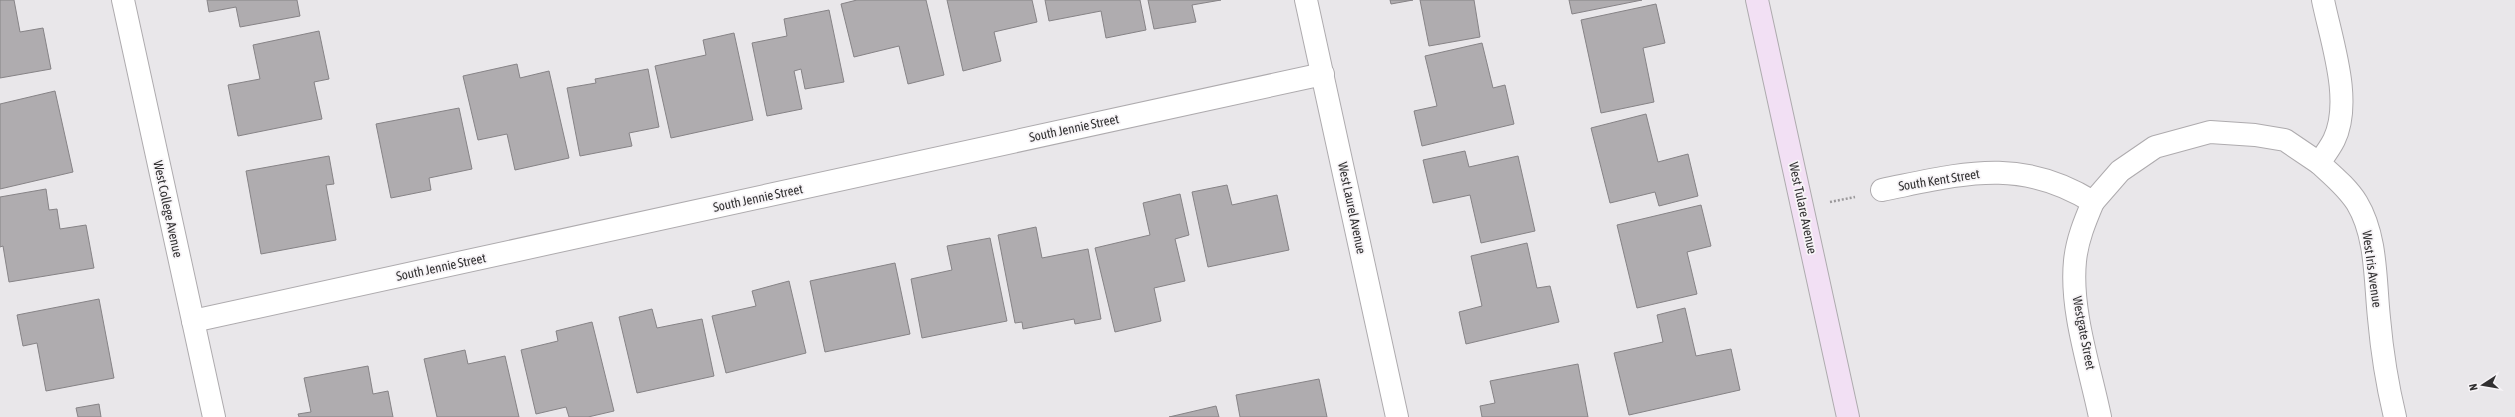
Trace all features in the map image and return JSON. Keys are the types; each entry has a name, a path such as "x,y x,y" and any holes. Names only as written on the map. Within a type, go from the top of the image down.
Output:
{"street":[{"name":"West College Avenue","path":"123,0 214,417"},
{"name":"West Laurel Avenue","path":"1306,0 1397,417"},
{"name":"West Tulare Avenue","path":"1757,0 1804,209 1848,417"},
{"path":"2093,202 2120,171 2156,147 2210,132 2255,135 2285,140 2319,163 2334,139 2342,109 2339,74 2322,0"},
{"name":"South Jennie Street","path":"193,321 1323,74"},
{"name":"West Iris Avenue","path":"2319,163 2341,183 2357,203 2368,230 2375,267 2384,365 2395,417"},
{"name":"South Kent Street","path":"1882,190 1966,173 1997,172 2037,177 2069,187 2093,202"},
{"name":"Westgate Street","path":"2093,202 2082,228 2075,261 2076,302 2100,417"}],"path":[{"path":"1804,209 1882,190"}],"building":[{"path":"0,0 14,0 20,32 43,28 51,69 0,78"},
{"path":"207,0 297,0 300,16 240,27 236,7 209,12"},
{"path":"857,0 926,0 944,75 908,84 899,46 854,57 841,4"},
{"path":"947,0 1032,0 1037,22 994,32 1001,61 963,71"},
{"path":"1045,0 1140,0 1146,30 1106,38 1101,11 1049,21"},
{"path":"1148,0 1221,0 1192,5 1196,22 1154,29"},
{"path":"1390,0 1413,0 1391,4"},
{"path":"1420,0 1474,0 1480,37 1429,46"},
{"path":"1569,0 1642,0 1572,14"},
{"path":"1656,4 1665,43 1643,48 1654,102 1601,113 1581,20"},
{"path":"829,10 844,82 805,89 801,69 794,71 802,109 767,116 752,43 787,36 784,19"},
{"path":"319,31 329,79 314,82 322,119 238,136 228,85 260,79 253,45"},
{"path":"734,33 753,120 671,138 655,66 706,55 703,40"},
{"path":"1482,43 1493,88 1505,85 1514,124 1422,146 1414,111 1437,106 1425,56"},
{"path":"517,64 520,78 549,71 569,158 515,170 507,134 478,140 463,76"},
{"path":"648,69 659,127 629,133 632,146 580,156 567,88 596,83 595,79"},
{"path":"55,91 73,172 0,189 0,104"},
{"path":"459,108 472,169 429,178 431,190 391,198 376,124"},
{"path":"1646,114 1658,162 1688,154 1698,196 1659,206 1655,192 1610,203 1591,128"},
{"path":"1465,151 1469,167 1518,156 1535,231 1481,243 1470,195 1433,203 1423,160"},
{"path":"329,156 334,184 326,185 336,240 261,254 246,171"},
{"path":"1227,185 1232,205 1277,195 1289,250 1208,267 1192,192"},
{"path":"46,189 49,210 57,209 60,229 86,225 94,268 9,282 3,246 0,247 0,197"},
{"path":"1180,194 1189,235 1175,239 1185,281 1154,288 1161,321 1115,332 1095,248 1150,235 1143,203"},
{"path":"1701,205 1711,246 1687,252 1697,294 1637,308 1617,225"},
{"path":"1036,227 1042,258 1088,249 1101,319 1075,324 1074,319 1023,329 1022,322 1015,323 998,235"},
{"path":"990,238 1007,321 922,338 911,279 952,270 947,246"},
{"path":"1527,243 1537,288 1550,286 1559,322 1466,344 1459,312 1482,306 1471,256"},
{"path":"895,263 910,334 825,352 810,281"},
{"path":"789,281 806,353 726,373 712,316 756,306 752,291"},
{"path":"99,299 114,378 46,391 37,343 23,346 17,315"},
{"path":"1685,308 1696,356 1731,349 1740,390 1629,415 1614,353 1663,342 1657,315"},
{"path":"652,309 657,328 702,319 714,376 637,393 619,317"},
{"path":"592,322 614,411 588,417 569,417 566,407 536,414 521,350 558,341 556,331"},
{"path":"465,350 468,364 505,356 519,417 437,417 424,359"},
{"path":"1578,364 1588,417 1482,417 1480,406 1495,403 1490,381"},
{"path":"368,366 373,394 388,391 393,417 299,417 298,414 311,412 304,378"},
{"path":"1319,379 1327,417 1240,417 1236,395"},
{"path":"99,404 101,417 78,417 76,408"},
{"path":"1216,406 1219,417 1169,417"}]}
